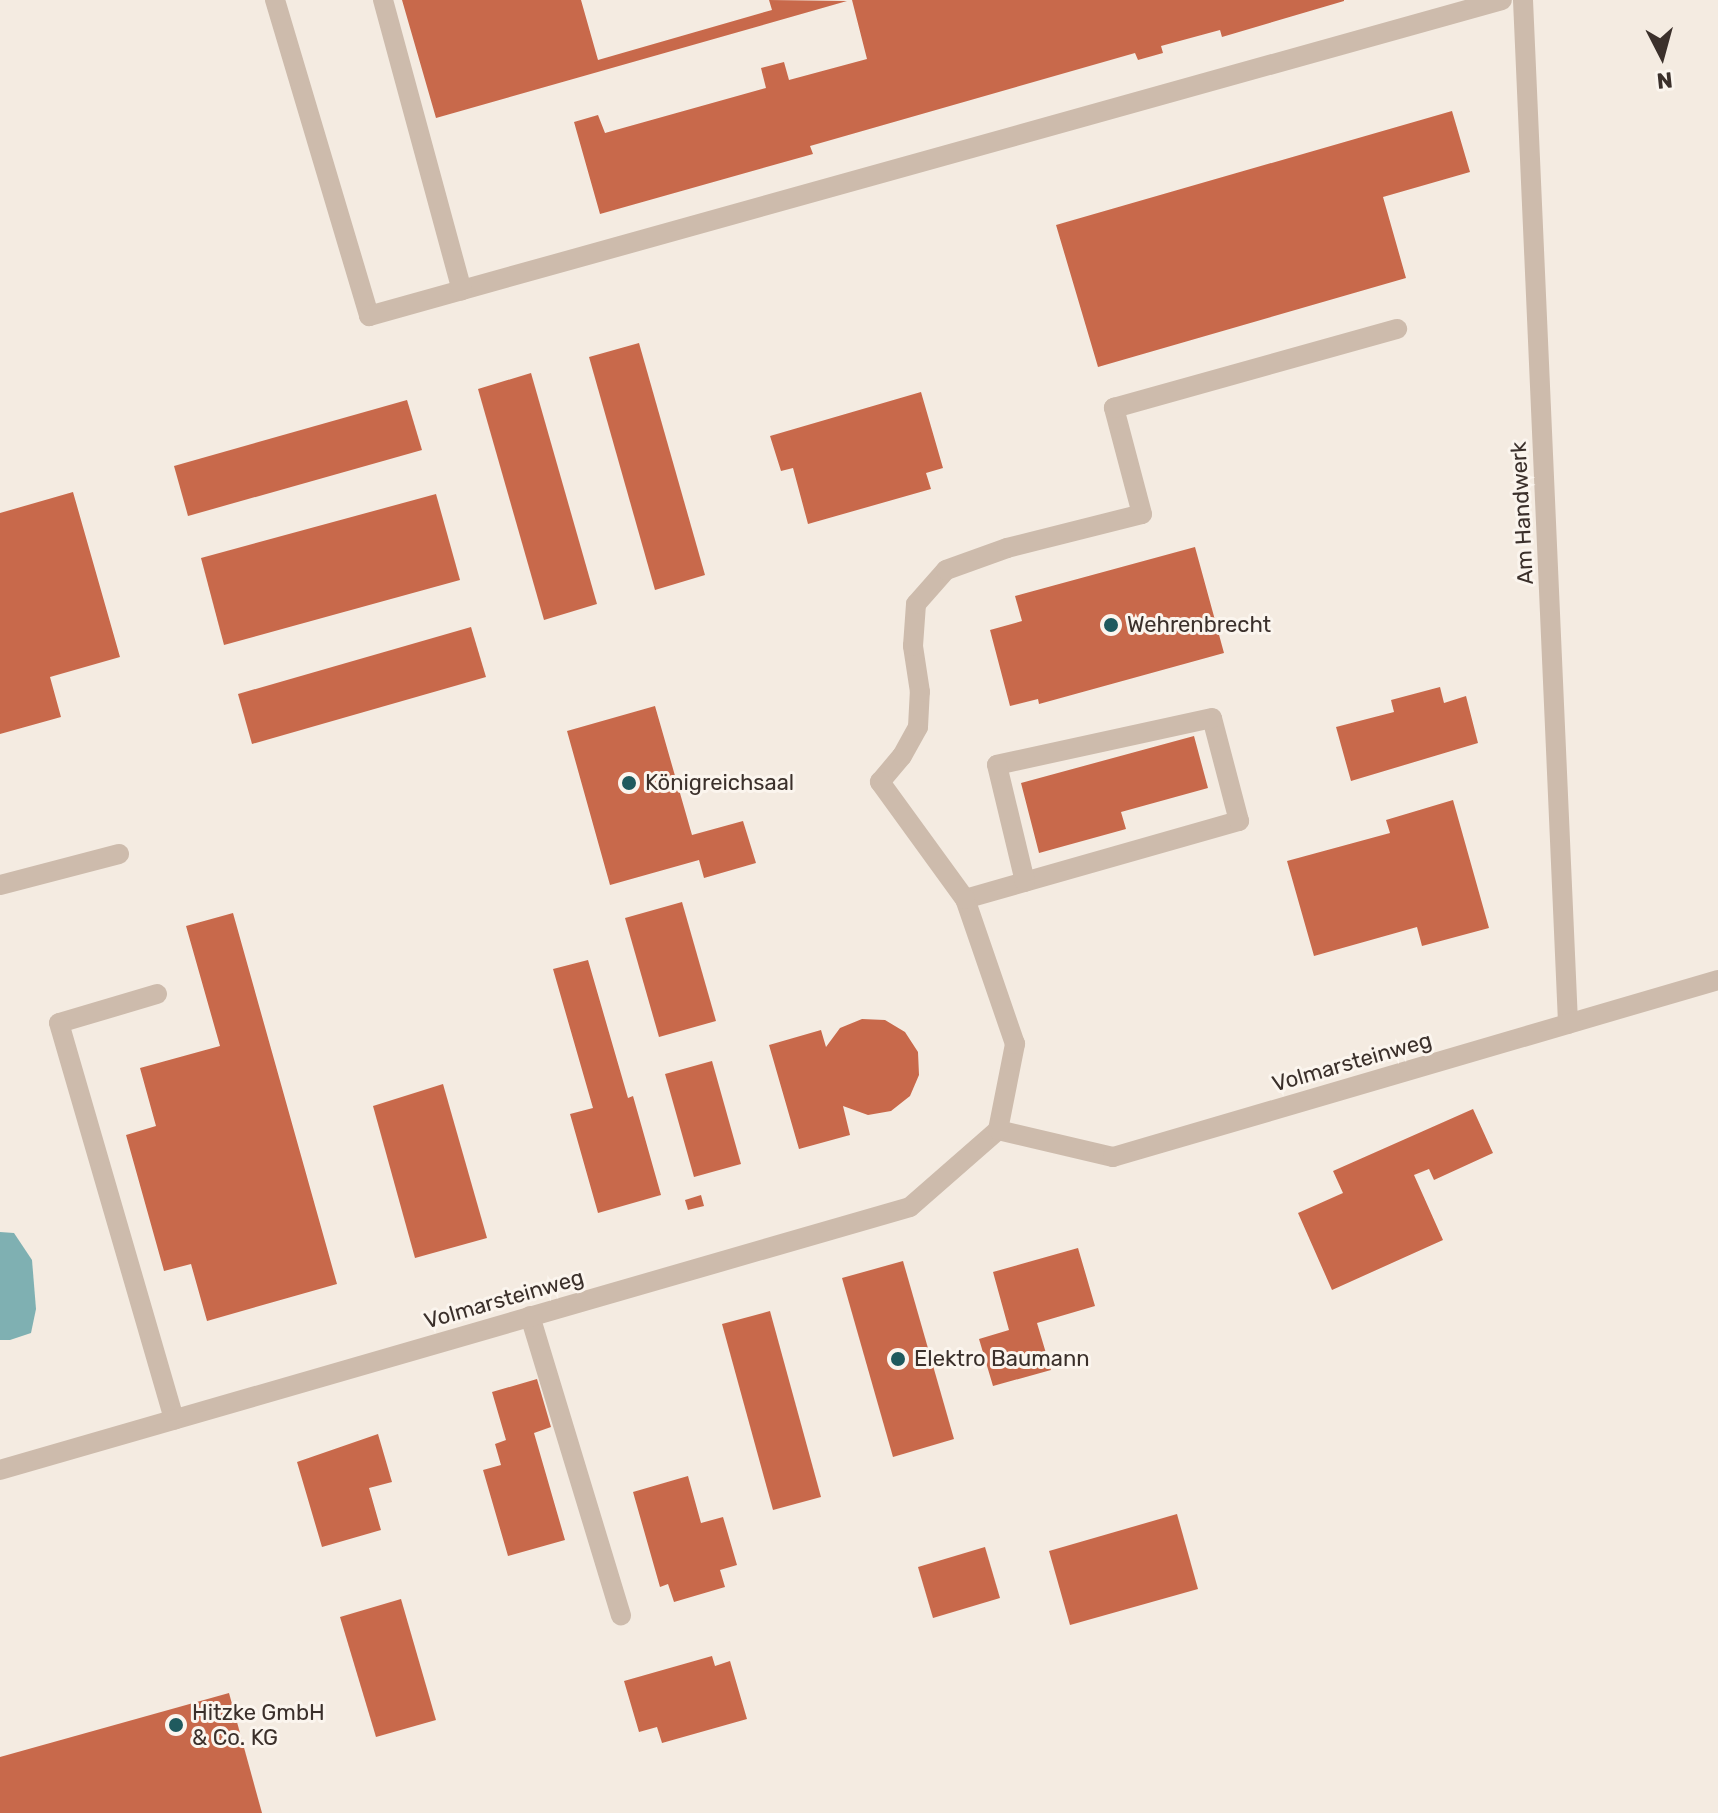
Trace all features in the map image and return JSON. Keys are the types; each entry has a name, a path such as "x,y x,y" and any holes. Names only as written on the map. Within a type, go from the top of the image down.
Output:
{"street":[{"path":"275,0 369,316 1502,0"},
{"path":"383,0 462,290"},
{"name":"Am Handwerk","path":"1523,0 1568,1024"},
{"path":"998,1130 1015,1044 965,899 880,782 918,727 920,692 913,646 916,604 946,570 1007,548 1142,514 1114,408 1397,329"},
{"path":"965,899 1025,882 1239,821 1212,718 997,765 1025,882"},
{"path":"0,885 119,854"},
{"name":"Volmarsteinweg","path":"0,1470 910,1207 998,1130 1113,1157 1718,980"},
{"path":"157,994 59,1023 174,1420"},
{"path":"530,1316 621,1615"}],"water":[{"path":"0,1232 14,1233 32,1260 36,1309 31,1333 10,1340 0,1340"}],"building":[{"path":"402,0 581,0 598,60 772,10 769,0 847,1 436,118"},
{"path":"852,0 1344,1 1222,37 1220,30 1161,46 1163,53 1138,60 1135,53 810,146 813,154 600,214 574,122 598,115 605,133 766,88 761,68 784,62 789,80 867,59"},
{"path":"1452,111 1470,172 1383,197 1406,278 1098,367 1056,225"},
{"path":"639,343 705,575 655,590 589,357"},
{"path":"531,373 597,604 544,620 478,389"},
{"path":"921,392 943,468 926,473 931,489 808,524 793,468 781,471 770,436"},
{"path":"407,400 422,450 188,516 174,466"},
{"path":"73,492 120,657 50,677 61,717 0,734 0,513"},
{"path":"436,494 460,580 224,645 201,558"},
{"name":"Wehrenbrecht","path":"1195,547 1224,653 1039,704 1038,699 1010,706 990,630 1022,621 1015,596"},
{"path":"471,627 486,677 252,744 238,694"},
{"path":"1440,687 1444,703 1466,696 1478,743 1351,781 1336,727 1394,712 1391,700"},
{"name":"Königreichsaal","path":"655,706 692,835 743,821 756,863 704,878 699,860 610,885 567,731"},
{"path":"1194,736 1208,788 1121,812 1126,829 1039,853 1021,783"},
{"path":"1453,800 1489,928 1422,946 1417,927 1314,956 1287,861 1390,833 1386,820"},
{"path":"682,902 716,1021 659,1037 625,918"},
{"path":"233,913 337,1284 207,1321 191,1264 164,1271 126,1135 156,1126 140,1068 220,1046 186,926"},
{"path":"588,960 628,1098 633,1096 661,1195 598,1213 570,1114 593,1108 553,969"},
{"path":"862,1019 885,1020 905,1032 918,1052 919,1075 910,1096 891,1111 868,1115 843,1106 850,1135 799,1149 769,1045 821,1030 826,1047 840,1028"},
{"path":"712,1061 741,1164 694,1177 665,1074"},
{"path":"443,1084 487,1238 415,1258 373,1106"},
{"path":"1473,1109 1493,1153 1434,1180 1429,1169 1414,1175 1443,1240 1332,1290 1298,1213 1343,1193 1333,1171"},
{"path":"701,1195 704,1206 688,1210 685,1200"},
{"path":"1078,1248 1095,1306 1037,1323 1051,1370 993,1386 979,1339 1009,1330 993,1272"},
{"name":"Elektro Baumann","path":"903,1261 954,1439 893,1457 842,1278"},
{"path":"770,1311 821,1497 773,1510 722,1324"},
{"path":"537,1379 551,1427 534,1433 565,1540 508,1556 483,1470 501,1465 495,1444 506,1440 492,1392"},
{"path":"378,1434 392,1482 369,1488 381,1530 322,1547 297,1462"},
{"path":"688,1476 701,1523 723,1517 737,1565 720,1570 725,1587 674,1602 668,1584 660,1587 633,1492"},
{"path":"1177,1514 1198,1589 1070,1625 1049,1551"},
{"path":"985,1547 1000,1598 933,1618 918,1567"},
{"path":"401,1599 436,1720 376,1737 340,1617"},
{"path":"712,1656 715,1666 730,1661 747,1719 662,1743 657,1727 639,1732 624,1681"},
{"name":"Hitzke GmbH & Co. KG","path":"229,1693 262,1813 0,1813 0,1757"}],"place":[{"name":"Wehrenbrecht","path":"1111,625"},
{"name":"Königreichsaal","path":"629,783"},
{"name":"Elektro Baumann","path":"898,1359"},
{"name":"Hitzke GmbH & Co. KG","path":"176,1725"}]}
